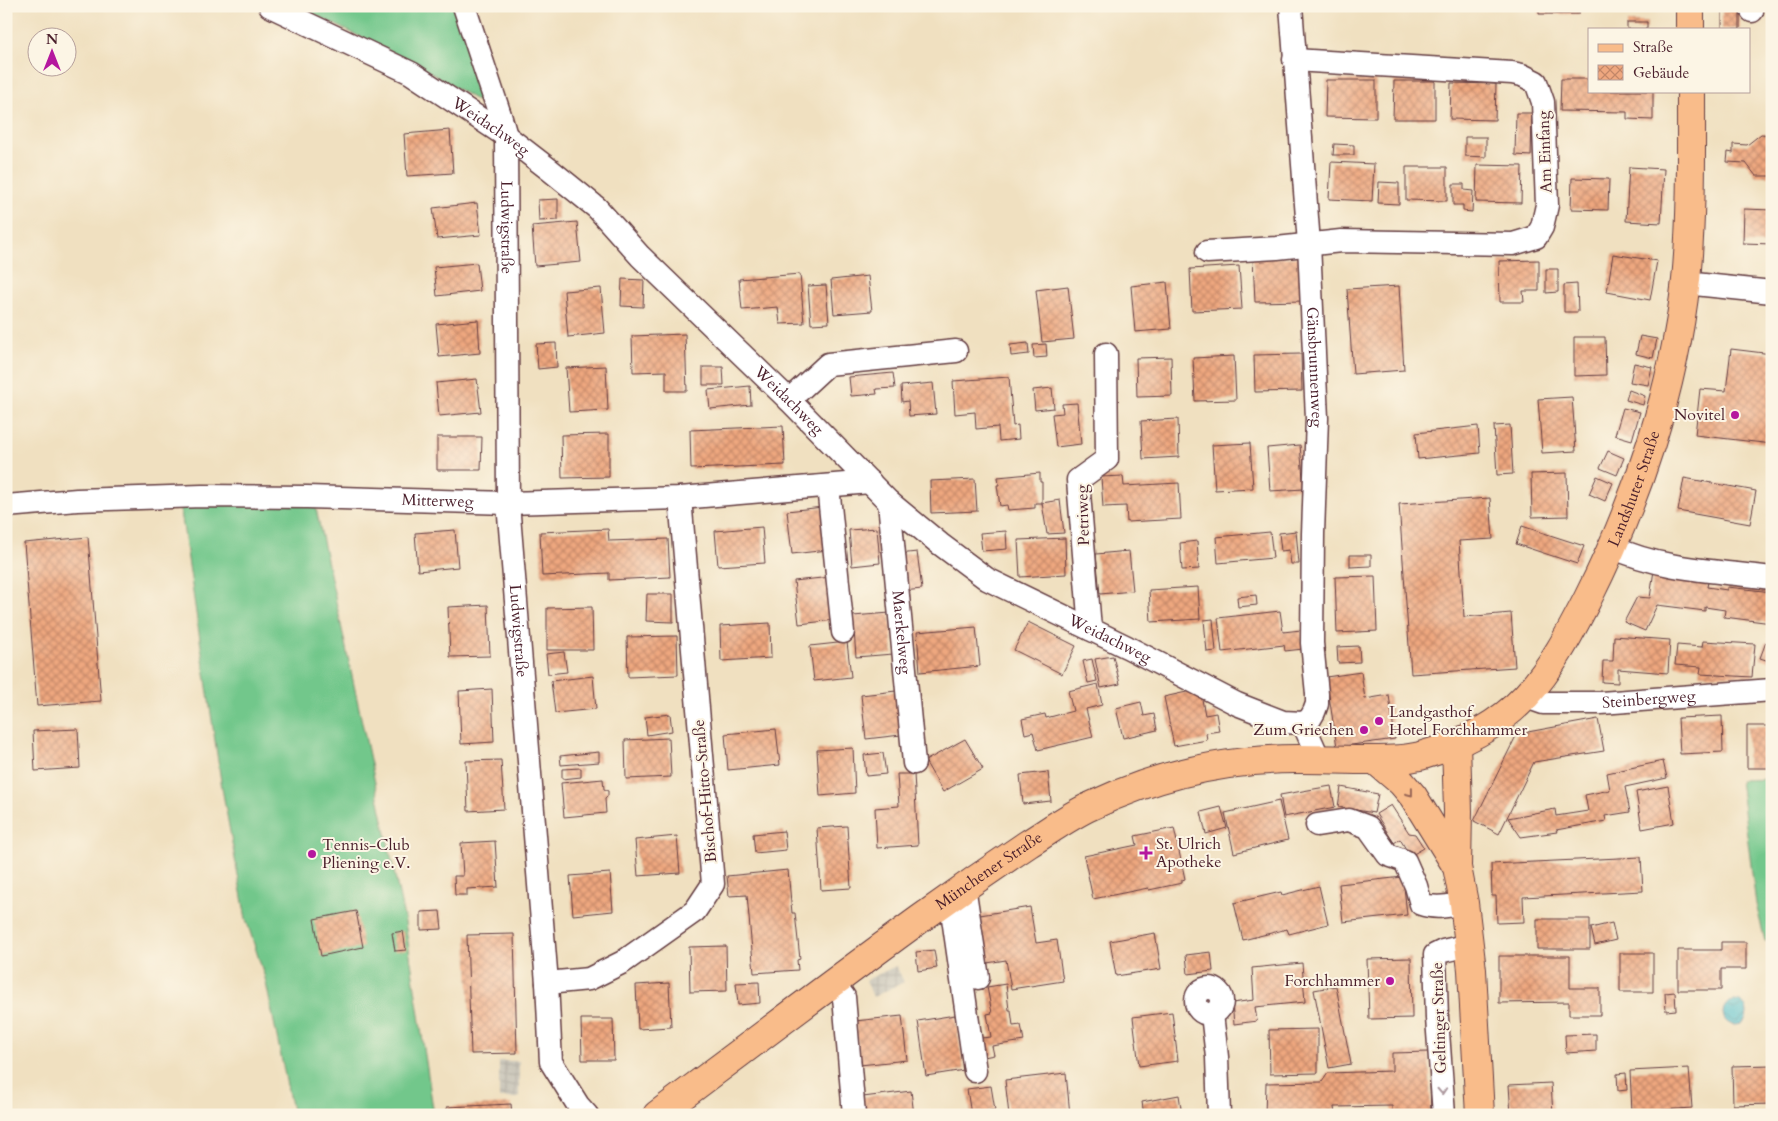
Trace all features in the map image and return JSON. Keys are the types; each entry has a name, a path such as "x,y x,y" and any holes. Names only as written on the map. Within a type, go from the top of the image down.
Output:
{"main road":[{"path":"1690,6 1690,28"},
{"name":"Landshuter Straße","path":"1375,760 1412,758 1456,743 1481,732 1526,696 1552,663 1575,624 1612,547 1642,471 1660,412 1673,356 1685,284 1690,226 1691,92"},
{"name":"Geltinger Straße","path":"1456,743 1457,867 1464,903 1472,970 1480,1115"},
{"name":"Münchener Straße","path":"657,1115 832,983 957,892 1059,824 1091,806 1167,777 1238,762 1277,759 1375,760"},
{"name":"Geltinger Straße","path":"1375,760 1401,782 1413,796 1457,867"}],"street":[{"name":"Weidachweg","path":"270,6 411,72 506,136 597,208 640,256 789,400 889,502 940,544 987,579 1237,704 1282,722 1303,723"},
{"name":"Ludwigstraße","path":"464,6 506,136 508,503 547,983 551,1062 578,1105 587,1115"},
{"name":"Gänsbrunnenweg","path":"1291,6 1309,244 1317,418 1312,643 1317,704 1310,719 1303,723"},
{"name":"Am Einfang","path":"1294,60 1522,75 1536,82 1544,102 1547,205 1542,227 1536,237 1513,244 1341,241 1309,244"},
{"path":"1207,252 1309,244"},
{"path":"1685,284 1772,292"},
{"path":"789,400 828,364 956,351"},
{"name":"Petriweg","path":"1090,629 1078,480 1107,459 1106,354"},
{"name":"Mitterweg","path":"6,506 76,500 202,496 508,503 680,498 870,482"},
{"path":"828,486 843,632"},
{"name":"Bischof-Hitto-Straße","path":"547,983 589,979 623,962 695,911 713,884 680,498"},
{"name":"Maerkelweg","path":"889,502 914,763"},
{"path":"1612,547 1663,564 1772,578"},
{"name":"Steinbergweg","path":"1526,696 1543,703 1601,703 1772,690"},
{"path":"1303,723 1319,759"},
{"path":"1317,825 1348,820 1368,827 1388,855 1404,861 1416,886 1421,904 1430,907 1464,903"},
{"path":"957,892 978,978"},
{"path":"957,892 975,1071"},
{"name":"Geltinger Straße","path":"1444,1115 1437,1018 1435,955 1443,951 1469,945"},
{"path":"832,983 844,997 854,1115"},
{"path":"1212,1014 1217,1057 1219,1115"}],"shaded area":[{"path":"896,966 904,982 873,997 866,980"},
{"path":"499,1061 519,1061 519,1098 499,1098"}],"green space":[{"path":"297,6 457,6 494,111 416,64"},
{"name":"Tennis-Club Pliening e.V.","path":"315,504 405,922 434,1115 293,1115 265,978 246,919 222,788 180,505"},
{"path":"1772,779 1772,941 1765,941 1756,904 1740,780"}],"water":[{"path":"1735,1001 1743,1005 1747,1013 1743,1021 1735,1025 1727,1021 1723,1013 1727,1005"}],"building":[{"path":"1539,6 1579,6 1579,14 1539,14"},
{"path":"1722,6 1740,6 1740,28 1722,28"},
{"path":"1627,22 1647,22 1647,28 1627,28"},
{"path":"1561,79 1588,79 1588,92 1653,92 1653,120 1627,119 1627,112 1560,111"},
{"path":"1326,80 1376,80 1376,118 1325,117"},
{"path":"1394,81 1435,81 1435,119 1393,119"},
{"path":"1451,83 1496,84 1495,120 1450,119"},
{"path":"1516,113 1532,113 1531,156 1515,155"},
{"path":"450,130 453,173 407,176 404,134"},
{"path":"1761,134 1772,135 1772,176 1756,176 1746,163 1727,162 1728,152 1733,153 1733,144 1747,145"},
{"path":"1465,137 1486,137 1486,157 1465,156"},
{"path":"1334,144 1354,145 1354,155 1333,155"},
{"path":"1331,162 1374,164 1372,201 1329,199"},
{"path":"1477,165 1522,166 1521,203 1476,202"},
{"path":"1406,167 1447,167 1447,201 1406,200"},
{"path":"1629,167 1664,169 1661,223 1626,221"},
{"path":"1572,178 1609,179 1608,210 1571,209"},
{"path":"1379,182 1399,183 1399,204 1378,203"},
{"path":"1453,184 1464,184 1464,190 1473,191 1472,212 1463,211 1463,205 1453,205"},
{"path":"558,199 558,220 539,221 538,200"},
{"path":"477,203 481,235 437,239 433,208"},
{"path":"1744,209 1772,210 1772,244 1743,243"},
{"path":"577,222 581,262 535,266 532,226"},
{"path":"1613,254 1657,261 1650,300 1607,292"},
{"path":"1304,257 1305,301 1255,302 1253,258"},
{"path":"1539,260 1539,291 1523,291 1524,302 1500,302 1499,261"},
{"path":"477,263 480,291 437,296 434,267"},
{"path":"1239,266 1242,309 1192,311 1190,269"},
{"path":"1546,269 1558,269 1558,292 1546,293"},
{"path":"800,274 804,323 780,324 778,307 742,310 739,279"},
{"path":"868,276 872,311 834,314 831,280"},
{"path":"622,279 644,280 643,307 621,306"},
{"path":"1167,282 1171,329 1135,332 1131,286"},
{"path":"1577,284 1578,312 1564,312 1564,285"},
{"path":"826,285 829,323 811,324 808,286"},
{"path":"1068,286 1074,339 1042,342 1036,290"},
{"path":"1399,286 1404,370 1353,374 1347,289"},
{"path":"601,288 605,333 568,337 564,291"},
{"path":"478,320 480,353 439,357 436,324"},
{"path":"685,334 687,391 666,391 666,371 633,372 632,336"},
{"path":"1640,336 1657,339 1653,358 1636,354"},
{"path":"1574,337 1605,337 1606,375 1574,376"},
{"path":"556,343 557,367 538,369 536,344"},
{"path":"1028,343 1029,354 1011,356 1010,345"},
{"path":"1046,344 1047,357 1034,358 1033,345"},
{"name":"Novitel","path":"1731,349 1772,354 1770,395 1772,395 1772,444 1695,435 1700,389 1726,391"},
{"path":"1301,354 1302,391 1255,392 1254,355"},
{"path":"1234,356 1236,400 1195,401 1193,358"},
{"path":"1171,357 1172,396 1137,397 1136,358"},
{"path":"1634,363 1652,367 1648,385 1630,382"},
{"path":"606,366 608,410 569,412 566,368"},
{"path":"703,367 723,367 724,385 703,385"},
{"path":"893,373 895,388 876,389 877,394 851,396 849,377"},
{"path":"1009,377 1013,426 1018,425 1019,439 999,441 998,427 976,429 975,412 955,414 953,381"},
{"path":"477,379 481,412 439,416 436,383"},
{"path":"933,383 936,414 909,416 908,401 902,402 901,386"},
{"path":"750,386 751,405 710,409 708,390"},
{"path":"1052,388 1054,408 1035,410 1033,390"},
{"path":"1629,390 1645,396 1643,405 1626,400"},
{"path":"1572,397 1576,451 1542,453 1538,399"},
{"path":"1077,403 1081,444 1056,447 1052,414 1063,413 1062,404"},
{"path":"1623,408 1640,412 1632,440 1615,435"},
{"path":"1178,419 1179,457 1143,459 1141,421"},
{"path":"1510,425 1513,474 1497,475 1494,426"},
{"path":"783,426 785,465 691,469 690,430"},
{"path":"1478,426 1480,453 1418,459 1416,433"},
{"path":"609,434 609,477 562,478 561,435"},
{"path":"437,437 482,437 481,470 437,470"},
{"path":"1250,443 1253,488 1215,490 1212,445"},
{"path":"1300,445 1304,489 1270,491 1267,448"},
{"path":"1608,451 1624,458 1617,475 1600,468"},
{"path":"1040,473 1042,503 1035,503 1035,508 1008,510 1007,505 1000,506 997,485 999,485 998,477"},
{"path":"1567,473 1568,516 1532,517 1531,474"},
{"path":"1123,476 1124,486 1179,483 1181,519 1127,522 1126,506 1103,507 1101,477"},
{"path":"1597,476 1613,483 1605,501 1589,494"},
{"path":"1684,478 1756,491 1750,524 1678,511"},
{"path":"975,479 977,511 931,513 930,481"},
{"path":"1490,498 1493,539 1459,541 1464,617 1511,613 1515,667 1411,674 1399,504"},
{"path":"1060,500 1064,533 1047,534 1042,503"},
{"path":"823,507 828,550 792,554 787,511"},
{"path":"1522,526 1584,546 1577,564 1516,544"},
{"path":"762,527 765,563 718,566 715,531"},
{"path":"877,528 880,563 852,566 849,530"},
{"path":"608,529 609,541 668,539 670,577 609,580 609,573 542,576 540,532"},
{"path":"455,530 458,567 418,571 415,533"},
{"path":"1006,531 1007,549 982,551 980,533"},
{"path":"1296,531 1299,564 1291,564 1289,550 1281,551 1279,533"},
{"path":"1270,532 1273,558 1218,563 1216,537"},
{"path":"88,537 101,701 37,706 24,543"},
{"path":"1065,538 1066,574 1020,577 1018,540"},
{"path":"1197,541 1199,569 1182,570 1180,543"},
{"path":"1129,551 1133,591 1100,594 1096,554"},
{"path":"917,552 922,589 903,591 899,554"},
{"path":"1350,555 1371,555 1371,566 1350,567"},
{"path":"1654,570 1709,577 1707,587 1727,590 1727,587 1772,592 1772,623 1724,617 1725,610 1705,607 1705,611 1657,605 1645,631 1624,622 1637,597 1650,598"},
{"path":"1375,576 1377,631 1337,633 1335,577"},
{"path":"831,577 835,620 799,624 794,581"},
{"path":"1198,587 1200,619 1151,622 1149,590"},
{"path":"647,594 673,594 673,622 646,621"},
{"path":"1256,595 1257,605 1238,607 1237,597"},
{"path":"488,605 490,656 450,657 448,607"},
{"path":"592,607 593,650 547,650 547,608"},
{"path":"1280,611 1283,632 1301,630 1303,649 1285,651 1284,645 1222,652 1218,618"},
{"path":"890,613 893,654 856,657 853,616"},
{"path":"1213,619 1216,651 1207,652 1204,620"},
{"path":"1028,622 1076,646 1062,674 1014,650"},
{"path":"770,623 771,658 721,661 720,626"},
{"path":"976,627 980,666 920,672 917,632"},
{"path":"677,636 678,675 628,677 627,637"},
{"path":"1614,636 1670,640 1668,673 1618,669 1618,683 1602,682 1603,661 1613,661"},
{"path":"1703,641 1755,644 1752,677 1700,674 1701,667 1675,665 1677,645 1702,647"},
{"path":"847,642 851,677 814,681 810,646"},
{"path":"1766,642 1772,644 1772,662 1760,658"},
{"path":"1359,646 1360,662 1338,663 1337,647"},
{"path":"564,652 567,672 548,674 546,654"},
{"path":"1113,656 1120,684 1101,688 1095,659"},
{"path":"1092,659 1097,681 1088,683 1083,661"},
{"path":"1361,672 1365,699 1389,695 1395,739 1337,747 1326,677"},
{"path":"593,676 596,709 555,713 551,681"},
{"path":"1098,684 1102,705 1086,709 1093,737 1038,750 1033,732 1025,734 1022,719 1045,714 1046,718 1073,711 1068,691"},
{"path":"492,689 494,742 461,744 459,691"},
{"path":"1200,689 1205,715 1216,713 1219,731 1206,733 1207,740 1174,746 1164,697"},
{"path":"896,691 901,735 866,739 861,695"},
{"path":"1141,702 1144,716 1154,714 1157,730 1123,738 1116,708"},
{"path":"670,714 672,731 647,735 645,717"},
{"path":"1722,716 1723,752 1680,754 1678,718"},
{"path":"1598,719 1604,751 1534,762 1499,834 1474,821 1517,734"},
{"path":"1747,726 1772,726 1772,768 1747,768"},
{"path":"78,729 80,768 35,771 33,731"},
{"path":"776,729 780,765 728,770 725,734"},
{"path":"669,738 671,777 626,779 625,740"},
{"path":"965,739 983,769 943,792 925,761"},
{"path":"853,748 855,793 820,796 817,750"},
{"path":"599,752 599,762 561,765 560,756"},
{"path":"883,753 886,774 866,776 864,755"},
{"path":"501,760 504,809 468,811 466,761"},
{"path":"1663,761 1667,778 1625,787 1630,812 1605,816 1606,821 1556,830 1557,832 1521,837 1508,818 1555,809 1556,816 1588,811 1585,795 1610,790 1607,773"},
{"path":"581,768 581,777 562,779 562,769"},
{"path":"1048,772 1051,801 1023,804 1020,775"},
{"path":"897,774 914,774 918,845 877,848 875,808 899,806"},
{"path":"603,779 604,789 608,791 608,796 605,799 606,813 564,817 561,783"},
{"path":"1331,786 1335,807 1284,817 1280,795"},
{"path":"1668,786 1674,823 1642,829 1636,792"},
{"path":"1341,787 1378,794 1374,813 1338,807"},
{"path":"1279,801 1288,840 1234,853 1225,813"},
{"path":"1391,805 1409,833 1415,834 1424,848 1410,856 1400,839 1394,843 1376,814"},
{"path":"1221,807 1227,828 1206,834 1201,812"},
{"path":"847,826 851,888 821,890 817,828"},
{"path":"1174,828 1185,879 1182,880 1182,883 1093,899 1084,856 1137,845 1135,836"},
{"path":"784,831 786,850 755,853 753,834"},
{"path":"677,836 680,873 638,876 635,840"},
{"path":"495,841 498,887 467,889 467,895 455,895 454,876 463,876 461,843"},
{"path":"1641,857 1643,891 1523,897 1524,922 1497,923 1496,896 1492,896 1491,864"},
{"path":"788,870 792,913 795,913 800,959 797,960 798,970 754,973 747,895 729,896 727,876"},
{"path":"610,873 613,911 573,915 570,876"},
{"path":"1403,877 1407,915 1343,922 1339,884"},
{"path":"1319,886 1328,924 1289,934 1287,929 1243,940 1234,903 1281,892 1282,895"},
{"path":"1030,907 1036,943 1057,940 1063,981 1011,989 1006,960 987,963 980,915"},
{"path":"356,911 363,947 321,956 314,919"},
{"path":"440,911 442,929 421,930 421,912"},
{"path":"1537,919 1590,919 1590,949 1537,949"},
{"path":"1612,923 1616,940 1595,945 1591,928"},
{"path":"403,931 406,950 395,951 392,933"},
{"path":"1155,933 1161,969 1116,976 1110,941"},
{"path":"514,934 517,1053 471,1054 467,935"},
{"path":"1721,942 1746,942 1746,969 1721,969 1721,990 1678,990 1678,950 1721,950"},
{"path":"726,946 727,991 690,992 689,947"},
{"path":"934,950 937,968 918,971 916,952"},
{"path":"1211,952 1213,971 1188,974 1186,955"},
{"path":"1620,953 1653,953 1653,992 1620,992"},
{"path":"1499,956 1570,956 1570,988 1600,988 1600,1015 1569,1015 1569,1002 1499,1003"},
{"path":"1411,958 1412,1018 1369,1019 1367,959"},
{"path":"1302,963 1305,1002 1255,1007 1257,1021 1234,1024 1232,1003 1254,1000 1252,968"},
{"path":"759,982 760,1003 738,1005 736,983"},
{"path":"669,983 671,1027 638,1029 636,985"},
{"path":"1006,984 1013,1026 1021,1025 1024,1041 992,1046 994,1055 984,1057 981,1038 991,1037 987,1014 992,1013 987,987"},
{"path":"1336,986 1351,1064 1329,1068 1314,990"},
{"path":"1675,992 1676,1010 1666,1011 1665,993"},
{"path":"1172,1012 1178,1061 1139,1066 1133,1017"},
{"path":"955,1015 964,1070 926,1076 918,1021"},
{"path":"902,1016 907,1060 860,1065 855,1021"},
{"path":"581,1019 613,1019 614,1060 582,1060"},
{"path":"1318,1029 1318,1073 1270,1074 1269,1030"},
{"path":"1596,1034 1596,1051 1566,1053 1565,1035"},
{"path":"1429,1052 1431,1115 1392,1115 1392,1106 1334,1107 1335,1115 1265,1115 1266,1083 1322,1082 1328,1073 1392,1071 1392,1053"},
{"path":"1772,1065 1772,1104 1733,1105 1732,1066"},
{"path":"1689,1068 1692,1108 1632,1112 1630,1071"},
{"path":"1066,1073 1070,1115 1009,1115 1005,1080"},
{"path":"1626,1073 1627,1090 1618,1091 1617,1074"},
{"path":"1551,1083 1553,1115 1511,1115 1509,1085"},
{"path":"991,1086 995,1110 989,1111 989,1115 971,1115 967,1089"},
{"path":"911,1091 914,1115 865,1115 863,1097"},
{"path":"1179,1095 1182,1115 1144,1115 1142,1102"},
{"path":"511,1104 512,1115 447,1115 447,1107"},
{"path":"1632,1112 1632,1115 1602,1115 1602,1113"}],"place":[{"name":"Novitel","path":"1735,415"},
{"name":"Landgasthof Hotel Forchhammer","path":"1379,721"},
{"name":"Zum Griechen","path":"1364,730"},
{"name":"St. Ulrich Apotheke","path":"1146,853"},
{"name":"Tennis-Club Pliening e.V.","path":"312,854"},
{"name":"Forchhammer","path":"1390,981"}]}
